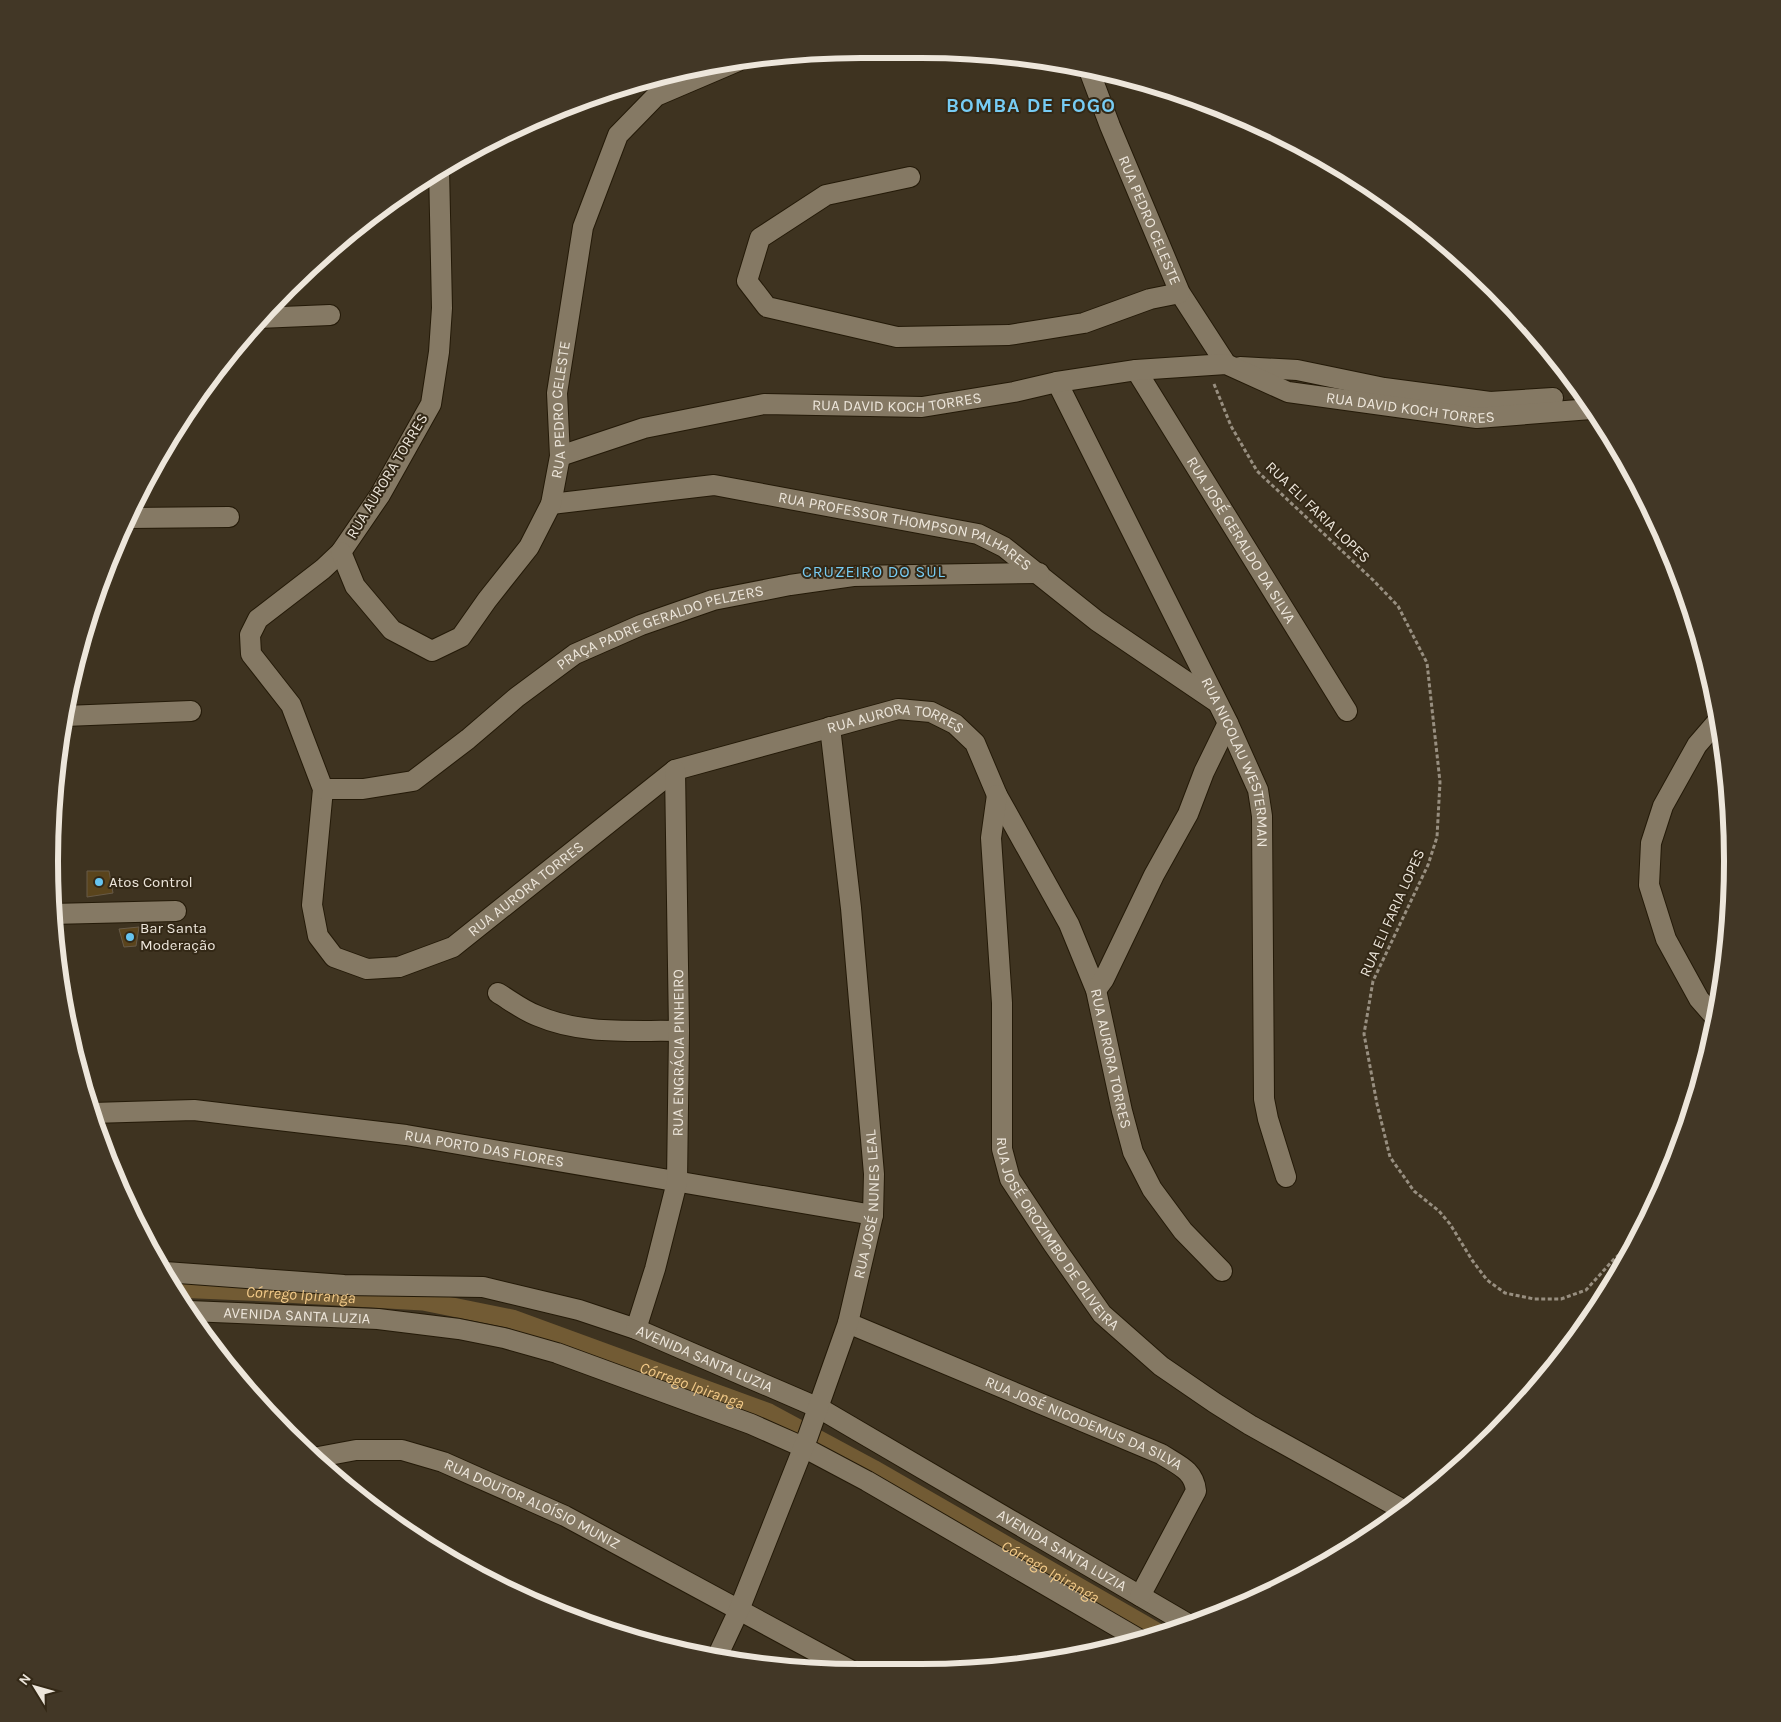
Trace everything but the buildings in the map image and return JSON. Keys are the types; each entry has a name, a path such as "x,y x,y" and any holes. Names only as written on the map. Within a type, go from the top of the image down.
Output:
{"street":[{"name":"RUA PEDRO CELESTE","path":"341,552 355,586 392,630 432,651 461,637 487,600 529,547 551,504 560,456 557,392 583,227 618,135 656,96 714,71"},
{"name":"RUA PEDRO CELESTE","path":"1091,76 1110,126 1180,293 1231,366"},
{"path":"910,177 826,195 760,238 748,281 767,307 897,337 1009,335 1084,323 1150,299 1180,293"},
{"name":"RUA AURORA TORRES","path":"439,178 442,308 439,352 431,404 380,495 341,552 323,569 258,619 250,635 251,654 291,705 323,789 312,905 318,936 334,957 367,969 399,967 453,946 675,770 898,710 931,712 955,724 975,743 997,796 1069,924 1096,990 1114,1076 1133,1152 1152,1189 1183,1231 1222,1272"},
{"path":"270,318 330,315"},
{"name":"RUA DAVID KOCH TORRES","path":"560,456 644,428 764,404 922,407 1014,392 1057,382 1136,370 1206,365 1297,370 1384,388 1490,402 1575,397"},
{"name":"RUA DAVID KOCH TORRES","path":"1231,366 1288,392 1478,418 1584,410"},
{"name":"RUA JOSÉ GERALDO DA SILVA","path":"1136,370 1348,711"},
{"name":"RUA NICOLAU WESTERMAN","path":"1057,382 1228,723 1258,790 1262,816 1264,1099 1268,1120 1286,1178"},
{"name":"RUA PROFESSOR THOMPSON PALHARES","path":"551,504 714,485 978,534 1004,546 1098,621 1217,702"},
{"path":"135,518 229,517"},
{"name":"PRAÇA PADRE GERALDO PELZERS","path":"323,789 363,789 413,781 468,739 517,697 575,654 641,625 713,600 790,585 853,576 1039,573"},
{"path":"71,716 191,711"},
{"path":"1096,990 1104,979 1154,875 1188,814 1204,772 1228,723"},
{"name":"RUA JOSÉ NUNES LEAL","path":"719,1652 739,1610 817,1412 848,1323 873,1215 874,1174 851,908 830,727"},
{"path":"1709,1011 1699,1000 1666,939 1650,885 1651,843 1663,806 1697,745 1712,728"},
{"name":"RUA ENGRÁCIA PINHEIRO","path":"636,1329 655,1269 678,1182 679,1031 675,770"},
{"name":"RUA JOSÉ OROZIMBO DE OLIVEIRA","path":"997,796 991,838 1002,1003 1002,1149 1010,1179 1052,1244 1102,1314 1161,1366 1215,1404 1250,1425 1397,1506"},
{"path":"59,914 176,911"},
{"path":"498,993 536,1016 566,1026 600,1030 679,1031"},
{"name":"RUA PORTO DAS FLORES","path":"98,1113 194,1110 406,1134 873,1215"},
{"name":"AVENIDA SANTA LUZIA","path":"171,1272 344,1285 483,1287 579,1310 636,1329 817,1412 1182,1620"},
{"name":"AVENIDA SANTA LUZIA","path":"196,1311 378,1320 459,1329 504,1338 557,1354 806,1442 867,1481 1133,1636"},
{"name":"RUA JOSÉ NICODEMUS DA SILVA","path":"848,1323 1161,1454 1191,1473 1195,1481 1196,1491 1140,1596"},
{"name":"RUA DOUTOR ALOÍSIO MUNIZ","path":"322,1456 356,1450 402,1450 443,1462 565,1516 837,1664"}],"path":[{"name":"RUA ELI FARIA LOPES","path":"1206,365 1231,426 1258,471 1398,606 1427,663 1440,782 1437,837 1428,865 1373,981 1364,1034 1377,1104 1390,1157 1414,1192 1439,1211 1450,1224 1487,1280 1505,1293 1534,1299 1561,1300 1586,1290 1621,1253"}],"waterway":[{"name":"Córrego Ipiranga","path":"181,1288 423,1301 512,1319 769,1413 873,1469 1152,1630"}],"place":[{"name":"Atos Control","path":"99,882"},
{"name":"Bar Santa Moderação","path":"130,937"}],"district":[{"name":"BOMBA DE FOGO","path":"1031,105"},
{"name":"CRUZEIRO DO SUL","path":"874,571"}]}
